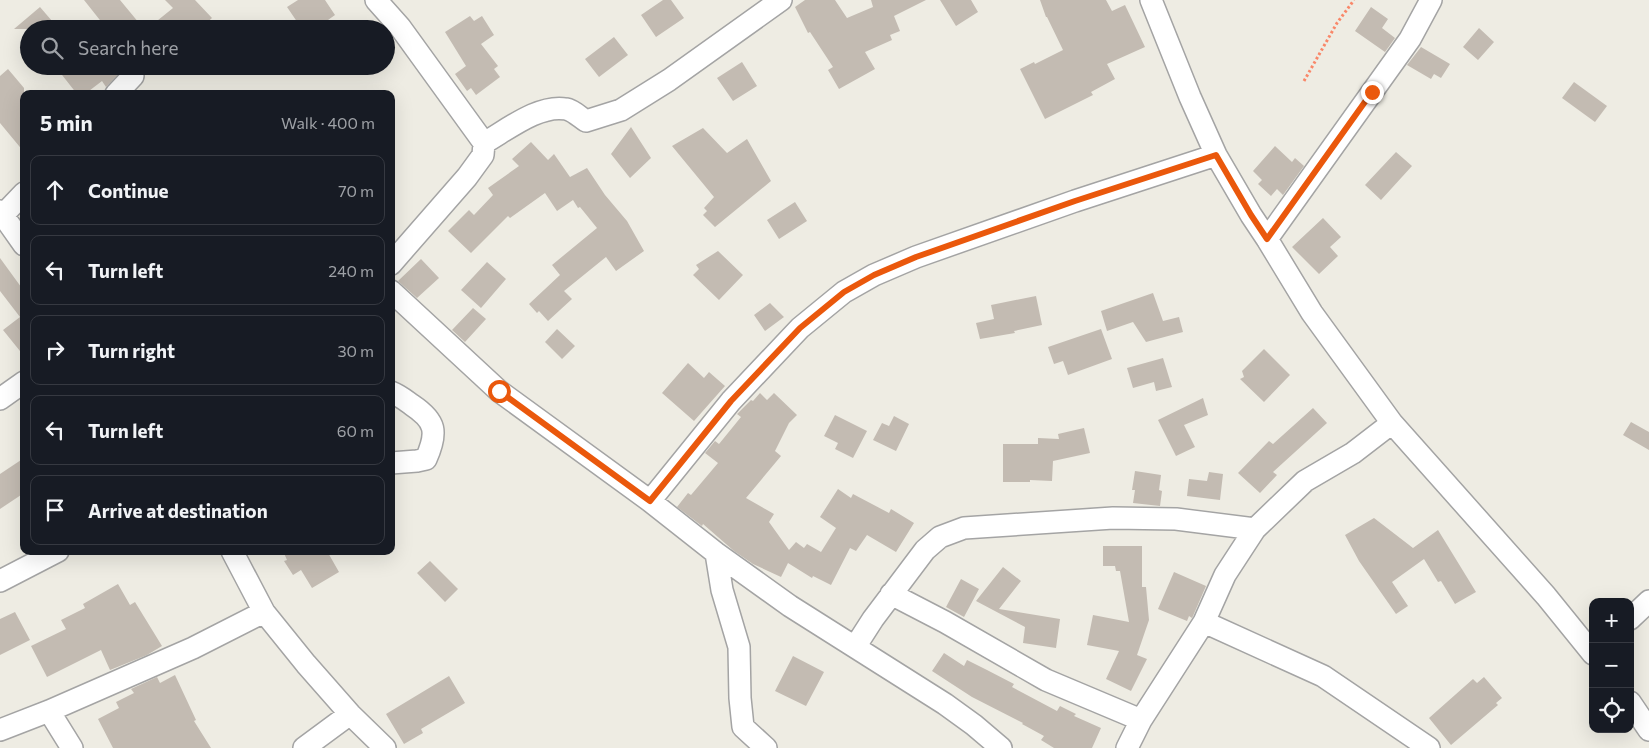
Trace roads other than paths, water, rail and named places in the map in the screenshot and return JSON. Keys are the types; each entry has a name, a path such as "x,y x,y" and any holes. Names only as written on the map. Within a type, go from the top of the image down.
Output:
{"street":[{"path":"376,0 394,20"},
{"path":"484,143 533,114 568,109 586,121 621,110 669,80 781,0"},
{"path":"1151,0 1190,97 1216,155 1312,313 1392,423 1546,596 1589,648"},
{"path":"1267,239 1410,39 1431,0"},
{"path":"395,21 484,143 483,155 467,177 395,259"},
{"path":"120,90 133,76"},
{"path":"650,501 731,401 800,328 844,292 874,275 916,257 1075,201 1216,155"},
{"path":"20,197 2,213 20,239"},
{"path":"395,295 499,391 790,606 945,704 1001,748"},
{"path":"0,399 20,385"},
{"path":"395,394 425,413 432,425 433,434 426,459 395,463"},
{"path":"1126,748 1141,720 1204,622 1225,575 1255,529 1306,481 1353,453 1392,423"},
{"path":"855,647 891,594 925,550 940,537 964,528 1113,518 1176,519 1255,529"},
{"path":"716,553 722,590 739,647 740,698 743,727 766,748"},
{"path":"0,581 50,555"},
{"path":"234,555 264,612 350,714 385,748"},
{"path":"891,594 945,622 1046,680 1141,720"},
{"path":"1634,615 1649,601"},
{"path":"0,730 49,711 193,648 264,612"},
{"path":"1204,622 1323,676 1429,748"},
{"path":"1634,708 1649,730"},
{"path":"49,711 72,748"},
{"path":"304,748 350,714"}]}
